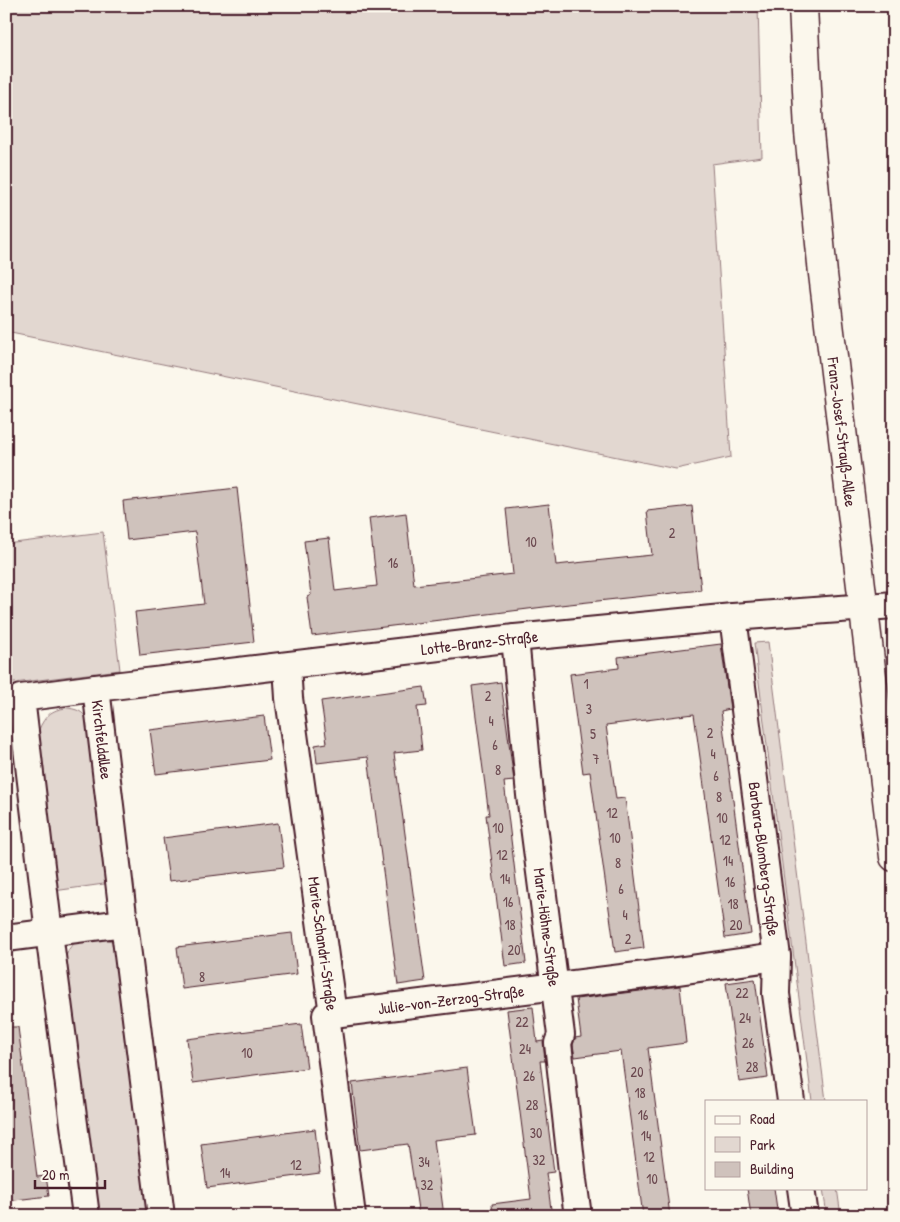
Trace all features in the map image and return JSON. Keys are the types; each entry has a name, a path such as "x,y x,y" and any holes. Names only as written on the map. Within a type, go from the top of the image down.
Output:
{"street":[{"name":"Franz-Josef-Strauß-Allee","path":"803,6 809,132 822,265 894,857"},
{"name":"Lotte-Branz-Straße","path":"96,688 515,638 733,617 894,605"},
{"name":"Barbara-Blomberg-Straße","path":"733,617 777,957 776,994 790,1100"},
{"name":"Marie-Höhne-Straße","path":"515,638 530,795 561,1035 558,1043 578,1216"},
{"name":"Marie-Schandri-Straße","path":"287,666 333,1014 326,1015 352,1216"},
{"name":"Kirchfeldallee","path":"86,1216 21,698 96,688 161,1216"},
{"path":"6,938 124,923"},
{"name":"Julie-von-Zerzog-Straße","path":"333,1014 777,957"},
{"path":"802,1190 805,1216"}],"green space":[{"path":"6,6 758,6 762,157 712,164 731,457 676,469 6,332"},
{"path":"103,532 120,670 6,684 6,544"},
{"path":"768,642 826,1100 812,1100 754,643"},
{"path":"68,708 82,713 90,724 111,883 54,891 37,734 48,715 57,710"},
{"path":"101,938 112,941 117,947 153,1216 96,1216 64,968 68,952 75,943"},
{"path":"823,1190 837,1190 841,1216 827,1216"}],"building":[{"path":"237,488 254,642 140,655 135,612 204,604 195,532 127,540 123,501"},
{"path":"549,504 556,565 652,555 647,511 692,506 701,590 560,605 312,636 307,597 311,595 304,541 329,538 335,591 377,586 369,518 406,513 414,585 513,574 506,509"},
{"path":"721,644 730,709 721,711 751,934 725,938 694,714 606,725 616,799 625,798 644,948 615,952 590,772 583,773 570,674 619,668 618,657"},
{"path":"501,682 514,781 504,782 526,963 505,966 486,815 489,815 472,686"},
{"path":"424,687 427,706 417,707 422,750 394,753 425,981 398,985 368,757 317,763 315,745 327,743 321,701"},
{"path":"264,716 270,760 156,774 150,730"},
{"path":"278,823 284,867 169,881 163,838"},
{"path":"292,933 297,974 182,989 177,947"},
{"path":"755,979 768,1078 739,1082 726,983"},
{"path":"680,986 686,1043 648,1048 670,1216 643,1216 621,1051 575,1057 573,1045 575,1038 581,1037 576,999"},
{"path":"533,1007 537,1042 543,1041 545,1061 540,1061 554,1172 546,1173 552,1216 493,1216 492,1204 531,1199 507,1010"},
{"path":"301,1024 307,1068 193,1083 187,1039"},
{"path":"6,1027 18,1027 37,1177 46,1176 49,1196 6,1201"},
{"path":"467,1068 476,1135 434,1140 444,1216 419,1216 408,1144 360,1150 352,1083"},
{"path":"315,1129 320,1173 207,1188 201,1144"},
{"path":"747,1190 774,1190 778,1216 751,1216"}]}
